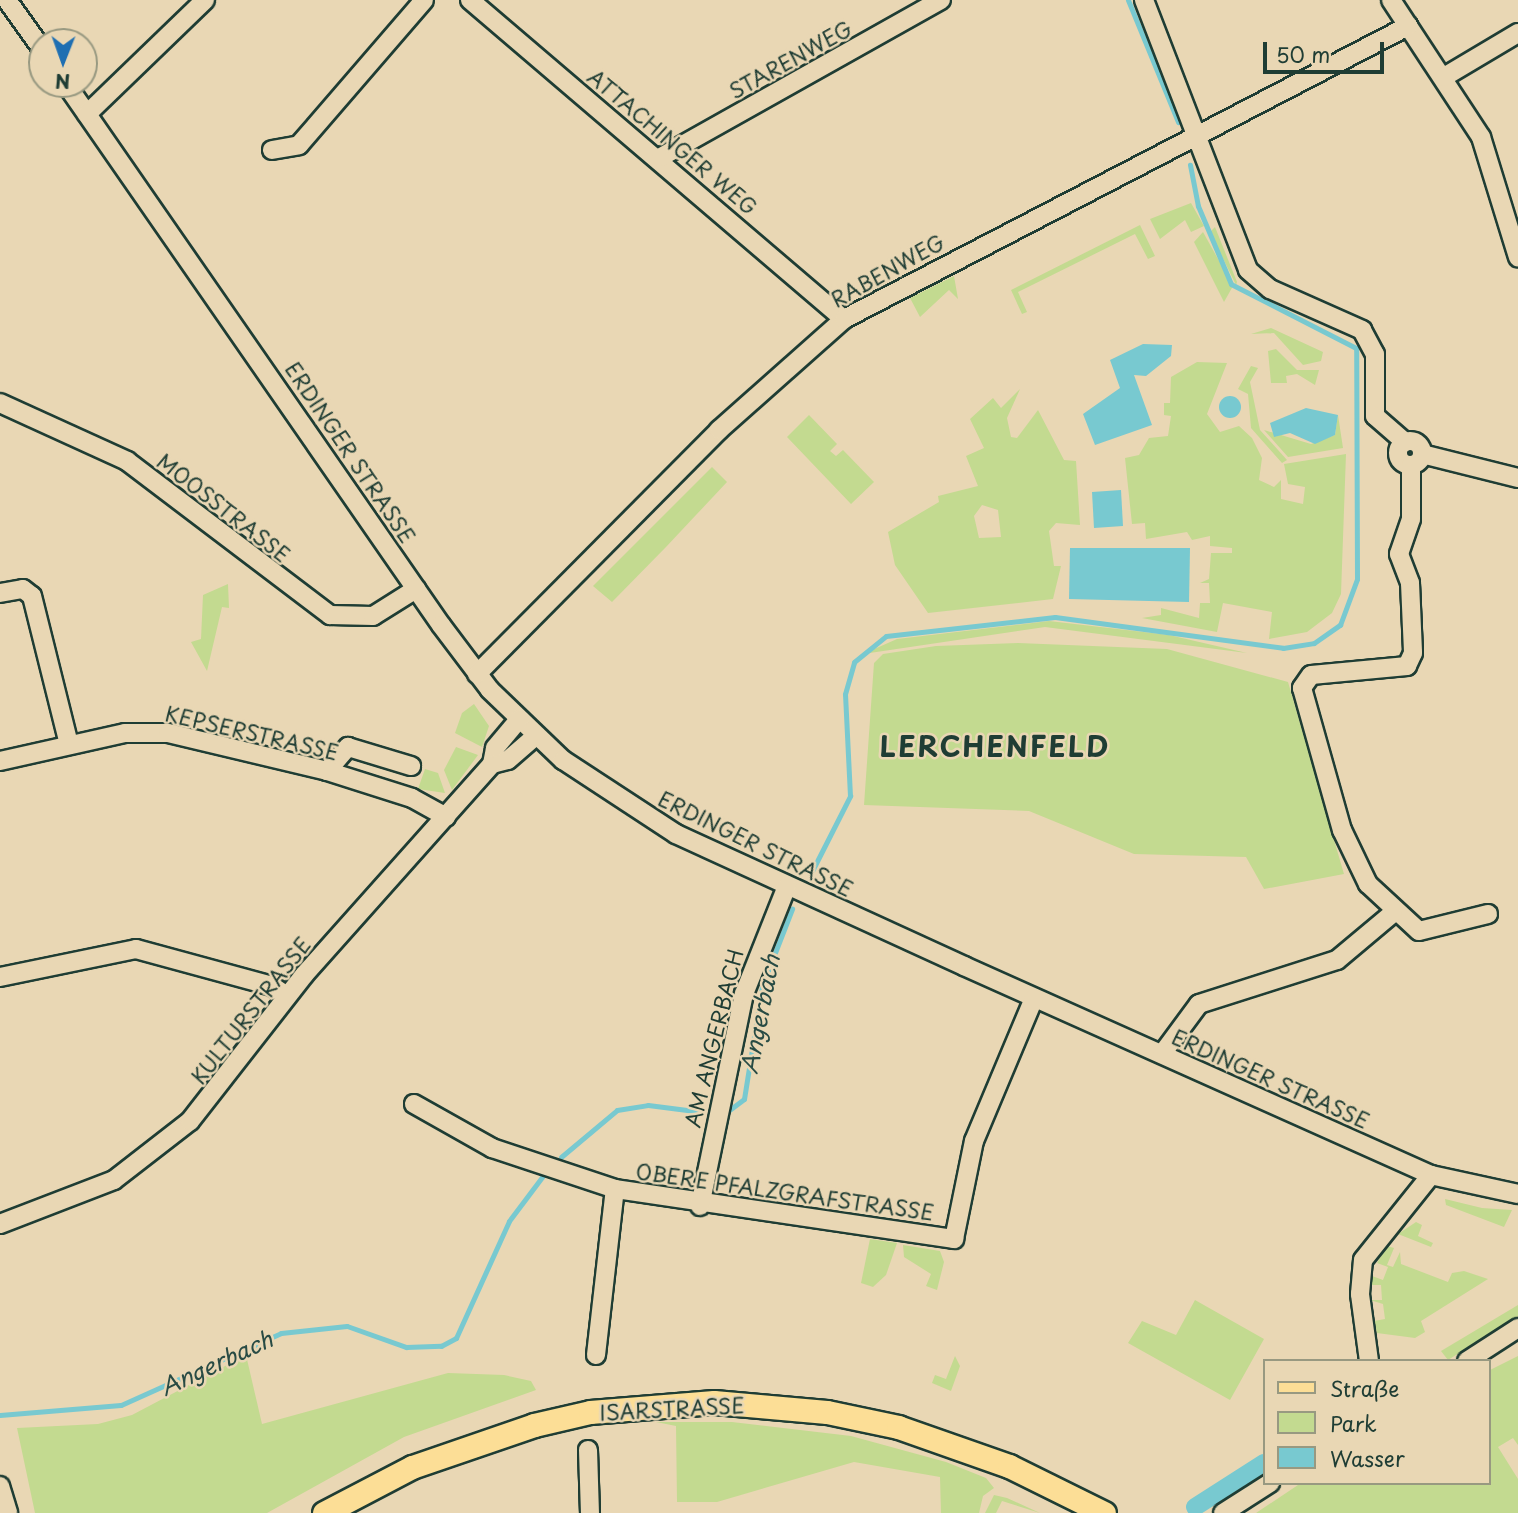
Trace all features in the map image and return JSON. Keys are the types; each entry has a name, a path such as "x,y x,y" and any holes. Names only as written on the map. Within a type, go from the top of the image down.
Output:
{"main road":[{"name":"ISARSTRASSE","path":"324,1513 412,1467 534,1425 590,1412 714,1402 828,1412 898,1427 1001,1462 1104,1513"}],"street":[{"path":"7,0 28,29"},
{"path":"87,114 205,0"},
{"path":"272,150 299,145 424,0"},
{"name":"ATTACHINGER WEG","path":"470,0 661,157 844,318"},
{"name":"STARENWEG","path":"661,157 941,0"},
{"path":"1144,0 1248,270 1270,289 1362,330 1375,354 1375,416 1405,442 1417,444 1412,519 1399,554 1410,583 1413,653 1407,666 1311,675 1302,688 1352,858 1393,913 1427,932 1488,914"},
{"path":"1391,0 1444,77 1494,166 1518,257"},
{"name":"RABENWEG","path":"477,674 719,430 844,318 1198,139 1408,26"},
{"path":"1444,77 1518,33"},
{"name":"ERDINGER STRASSE","path":"76,98 477,674 536,736 650,818 788,886 1431,1175 1518,1194"},
{"name":"MOOSSTRASSE","path":"0,403 127,461 330,615 373,617 416,589"},
{"path":"1416,459 1518,478"},
{"path":"0,593 23,589 32,596 69,744"},
{"name":"KULTURSTRASSE","path":"0,1224 91,1192 145,1160 208,1101 287,996 492,764 495,748 519,719"},
{"name":"KEPSERSTRASSE","path":"0,761 69,744 168,733 327,771 412,798 446,817"},
{"name":"KULTURSTRASSE","path":"492,764 508,760 536,736"},
{"path":"327,771 348,747 411,766"},
{"name":"AM ANGERBACH","path":"700,1206 741,1006 788,886"},
{"path":"1162,1054 1199,1004 1337,960 1393,913"},
{"path":"0,977 136,948 272,986 287,996"},
{"name":"OBERE PFALZGRAFSTRASSE","path":"414,1104 492,1149 615,1189 700,1206 954,1239 974,1141 1034,998"},
{"path":"1369,1359 1360,1294 1363,1260 1431,1175"},
{"path":"596,1355 615,1189"},
{"path":"1470,1359 1518,1328"},
{"path":"588,1450 590,1513"},
{"path":"1223,1513 1267,1485"},
{"path":"0,1486 8,1513"}],"green space":[{"path":"1191,203 1204,226 1191,232 1185,220 1160,239 1150,219"},
{"path":"1140,225 1155,256 1148,259 1135,234 1018,292 1027,312 1022,314 1011,290"},
{"path":"1215,227 1237,282 1236,285 1210,232"},
{"path":"1203,232 1233,286 1224,302 1194,242"},
{"path":"954,276 958,299 949,290 920,317 910,298"},
{"path":"1271,328 1323,352 1321,361 1303,365 1274,333 1251,334"},
{"path":"1276,349 1297,370 1319,370 1315,385 1297,374 1286,376 1287,383 1271,383 1268,351"},
{"path":"1197,362 1227,363 1207,414 1220,432 1239,426 1252,438 1262,458 1259,480 1274,487 1281,480 1281,499 1303,504 1305,487 1288,484 1284,464 1346,454 1341,594 1332,613 1307,632 1269,639 1272,612 1223,603 1217,632 1142,618 1161,615 1161,608 1199,618 1200,603 1210,603 1209,583 1200,583 1209,579 1211,553 1232,553 1232,548 1210,546 1210,536 1192,540 1187,532 1146,539 1145,523 1132,524 1125,458 1139,455 1149,438 1168,436 1171,416 1164,415 1164,403 1170,403 1171,377"},
{"path":"1251,366 1258,368 1250,382 1260,430 1287,460 1282,463 1251,428 1248,394 1238,389"},
{"path":"1020,389 1007,418 1011,437 1017,438 1038,410 1064,460 1076,461 1080,525 1056,523 1049,531 1054,566 1061,566 1053,599 928,613 895,565 888,532 939,502 938,496 978,486 966,456 984,448 970,419 993,398 1001,408","holes":["982,505 998,510 1001,537 979,538 974,516"]},
{"path":"809,415 837,444 830,451 836,456 843,450 874,482 851,504 787,437"},
{"path":"1338,415 1343,448 1288,457 1264,430 1311,444 1335,435"},
{"path":"712,467 727,482 612,602 593,586"},
{"path":"228,584 229,608 222,607 207,671 191,642 201,639 203,595"},
{"path":"1049,621 1169,635 1247,653 1045,627 863,654 897,639"},
{"path":"1018,643 1167,649 1288,682 1344,874 1264,889 1246,857 1134,854 1029,811 864,805 874,663 883,654 936,646"},
{"path":"474,704 489,726 482,747 455,733 462,713"},
{"path":"456,747 478,755 452,790 444,770"},
{"path":"425,769 438,773 445,793 418,789"},
{"path":"1445,1199 1482,1208 1512,1210 1504,1227 1446,1205"},
{"path":"1416,1222 1422,1225 1418,1236 1433,1243 1431,1247 1398,1234"},
{"path":"870,1239 897,1243 886,1275 873,1287 861,1283"},
{"path":"903,1245 940,1251 944,1262 937,1290 926,1286 931,1274 904,1257"},
{"path":"1387,1246 1394,1248 1387,1265 1393,1267 1400,1252 1401,1264 1448,1282 1452,1273 1464,1271 1488,1279 1421,1321 1425,1332 1415,1338 1377,1333 1374,1321 1385,1319 1383,1304 1370,1300 1382,1300 1381,1285 1370,1285 1372,1276 1383,1280 1388,1267 1377,1263"},
{"path":"1195,1300 1264,1339 1230,1400 1128,1343 1142,1321 1176,1335"},
{"path":"1518,1305 1518,1316 1450,1359 1441,1351"},
{"path":"246,1355 262,1424 448,1373 504,1375 531,1381 536,1390 404,1437 267,1513 35,1513 17,1428 98,1424 132,1415"},
{"path":"955,1356 960,1366 951,1391 932,1383 935,1375 946,1379"},
{"path":"1518,1356 1518,1445 1513,1438 1498,1447 1518,1479 1518,1513 1256,1513 1298,1485 1490,1485 1490,1370"},
{"path":"656,1422 732,1422 851,1436 946,1462 986,1478 994,1488 983,1496 979,1513 941,1513 940,1477 854,1462 717,1502 677,1502 676,1426"},
{"path":"994,1495 1040,1513 1002,1501 996,1513 985,1513"}],"water":[{"path":"1143,344 1172,345 1171,356 1146,376 1134,375 1152,425 1095,445 1083,414 1120,388 1110,360"},
{"path":"1230,396 1238,399 1241,407 1238,415 1230,418 1222,415 1219,407 1222,399"},
{"path":"1306,408 1338,415 1335,435 1315,444 1290,433 1274,437 1270,423"},
{"path":"1121,490 1123,526 1094,528 1092,492"},
{"path":"1070,548 1190,548 1189,602 1069,599"}],"waterway":[{"path":"1128,0 1178,122"},
{"path":"810,875 850,796 845,694 854,662 886,636 1055,617 1283,648 1314,643 1340,625 1357,579 1356,348 1231,284 1198,206 1190,165"},
{"name":"Angerbach","path":"724,1114 744,1099 762,986 792,909"},
{"name":"Angerbach","path":"561,1157 617,1110 648,1105 703,1112"},
{"name":"Angerbach","path":"0,1415 121,1405 281,1333 347,1326 406,1347 441,1346 456,1338 509,1221 542,1177"},
{"path":"1195,1507 1262,1464"}],"district":[{"name":"LERCHENFELD","path":"995,746"}]}
